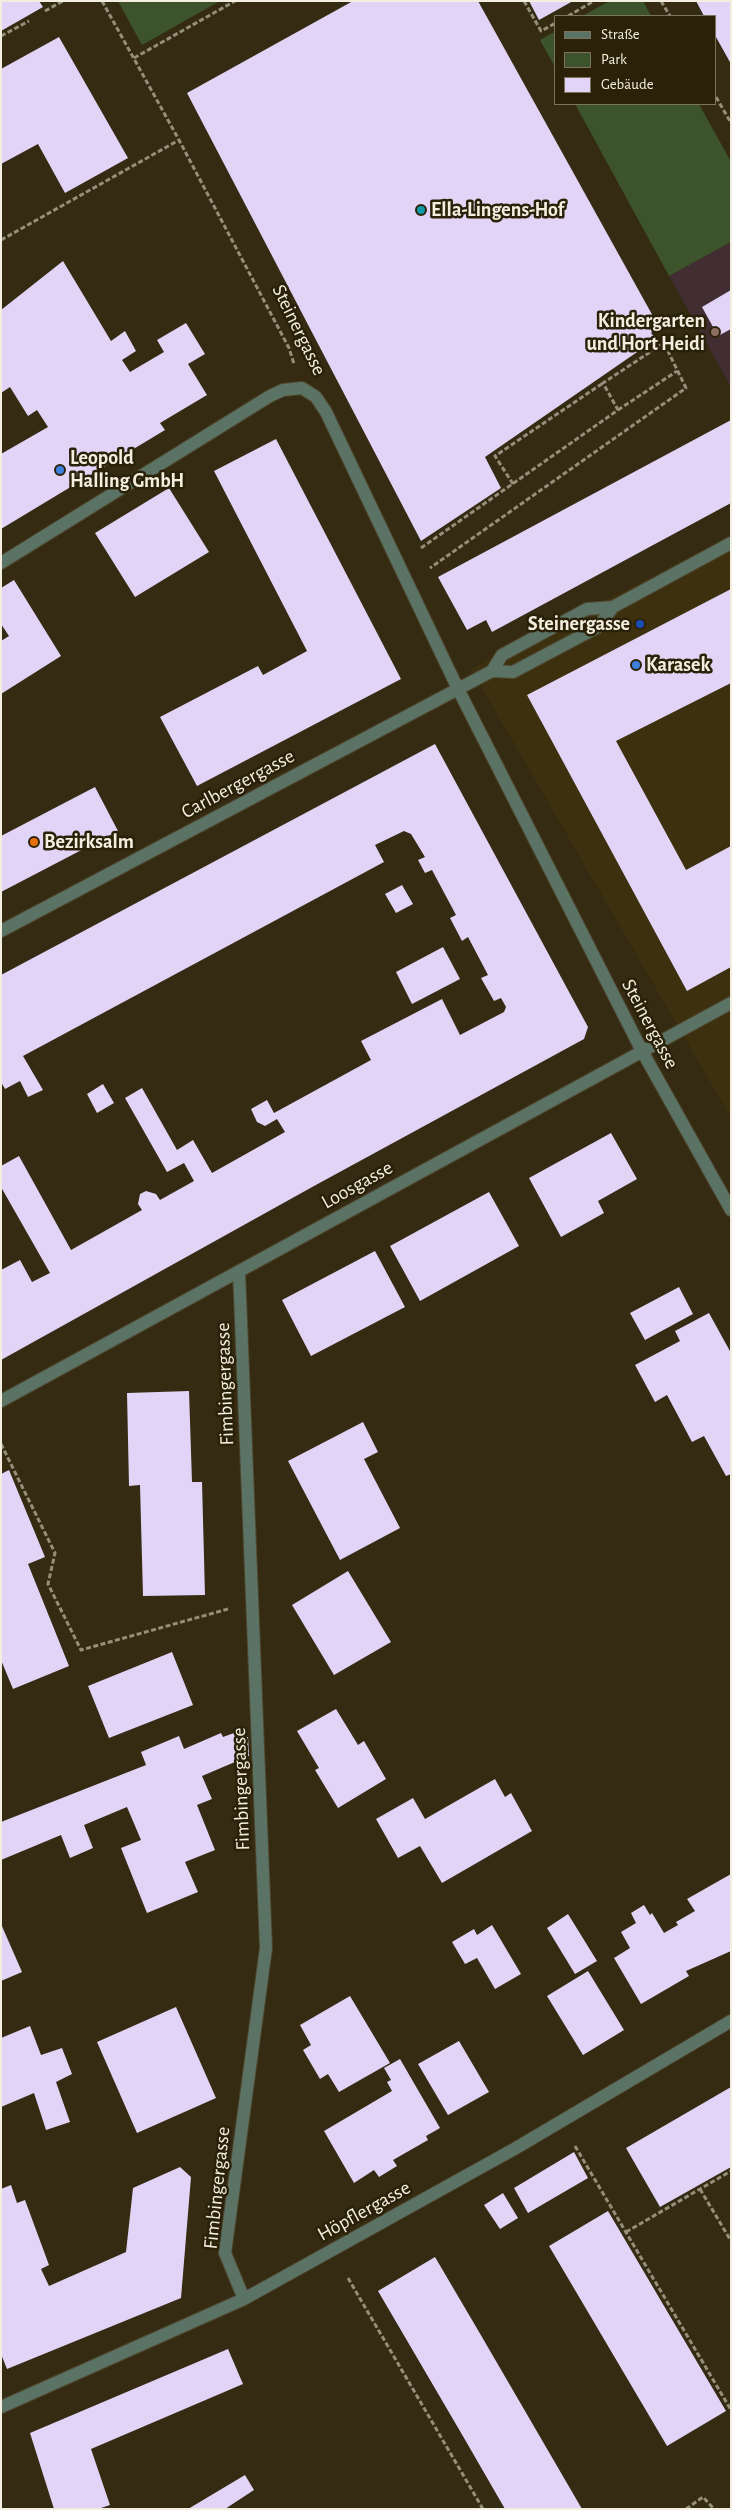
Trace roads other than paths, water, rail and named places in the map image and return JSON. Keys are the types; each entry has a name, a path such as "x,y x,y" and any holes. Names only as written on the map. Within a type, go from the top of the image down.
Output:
{"street":[{"name":"Steinergasse","path":"1,563 270,396 283,390 302,388 316,397 326,412 458,689 642,1051 731,1210"},
{"name":"Carlbergergasse","path":"1,931 492,671 502,655 587,609 613,607 731,543"},
{"name":"Carlbergergasse","path":"492,671 513,672 598,627 613,607"},
{"name":"Loosgasse","path":"1,1401 731,1003"},
{"name":"Fimbingergasse","path":"239,1270 266,1948 224,2253 244,2299"},
{"name":"Höpflergasse","path":"1,2407 244,2299 516,2148 731,2021"}],"place":[{"name":"Ella-Lingens-Hof","path":"421,210"},
{"name":"Kindergarten und Hort Heidi","path":"715,332"},
{"name":"Leopold Halling GmbH","path":"60,470"},
{"name":"Steinergasse","path":"640,624"},
{"name":"Karasek","path":"636,665"},
{"name":"Bezirksalm","path":"34,842"}]}
